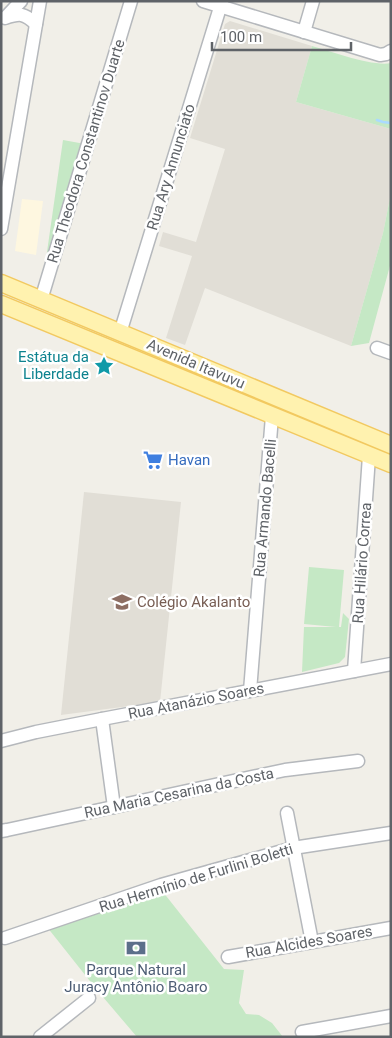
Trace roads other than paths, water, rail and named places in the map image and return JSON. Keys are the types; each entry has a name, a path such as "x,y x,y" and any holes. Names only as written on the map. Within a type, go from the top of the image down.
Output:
{"main road":[{"name":"Avenida Itavuvu","path":"1,284 391,445"},
{"name":"Avenida Itavuvu","path":"1,304 391,464"},
{"path":"96,343 112,342 120,333"},
{"path":"369,456 380,450 391,451"}],"street":[{"path":"3,20 21,1"},
{"path":"1,229 5,179 40,1"},
{"name":"Rua Theodora Constantinov Duarte","path":"41,300 131,1"},
{"path":"203,1 221,4 380,55 391,51"},
{"path":"304,32 314,1"},
{"name":"Rua Ary Annunciato","path":"120,333 221,4"},
{"path":"3,20 16,14 26,15 36,24"},
{"path":"377,348 391,353"},
{"name":"Rua Armando Bacelli","path":"250,691 272,416"},
{"name":"Rua Hilário Correa","path":"354,671 369,456"},
{"name":"Rua Atanázio Soares","path":"1,741 36,732 391,664"},
{"path":"102,719 114,807"},
{"name":"Rua Maria Cesarina da Costa","path":"1,830 285,770 358,761"},
{"path":"287,813 312,942"},
{"name":"Rua Hermínio de Furlini Boletti","path":"5,938 161,885 293,848 391,833"},
{"name":"Rua Alcides Soares","path":"228,957 391,928"},
{"path":"40,1037 89,998"},
{"path":"302,1032 391,1016"}],"waterway":[{"path":"377,120 391,123"}],"place":[{"name":"Estátua da Liberdade","path":"104,366"},
{"name":"Havan","path":"153,460"},
{"name":"Colégio Akalanto","path":"122,602"},
{"name":"Parque Natural Juracy Antônio Boaro","path":"136,948"}]}
